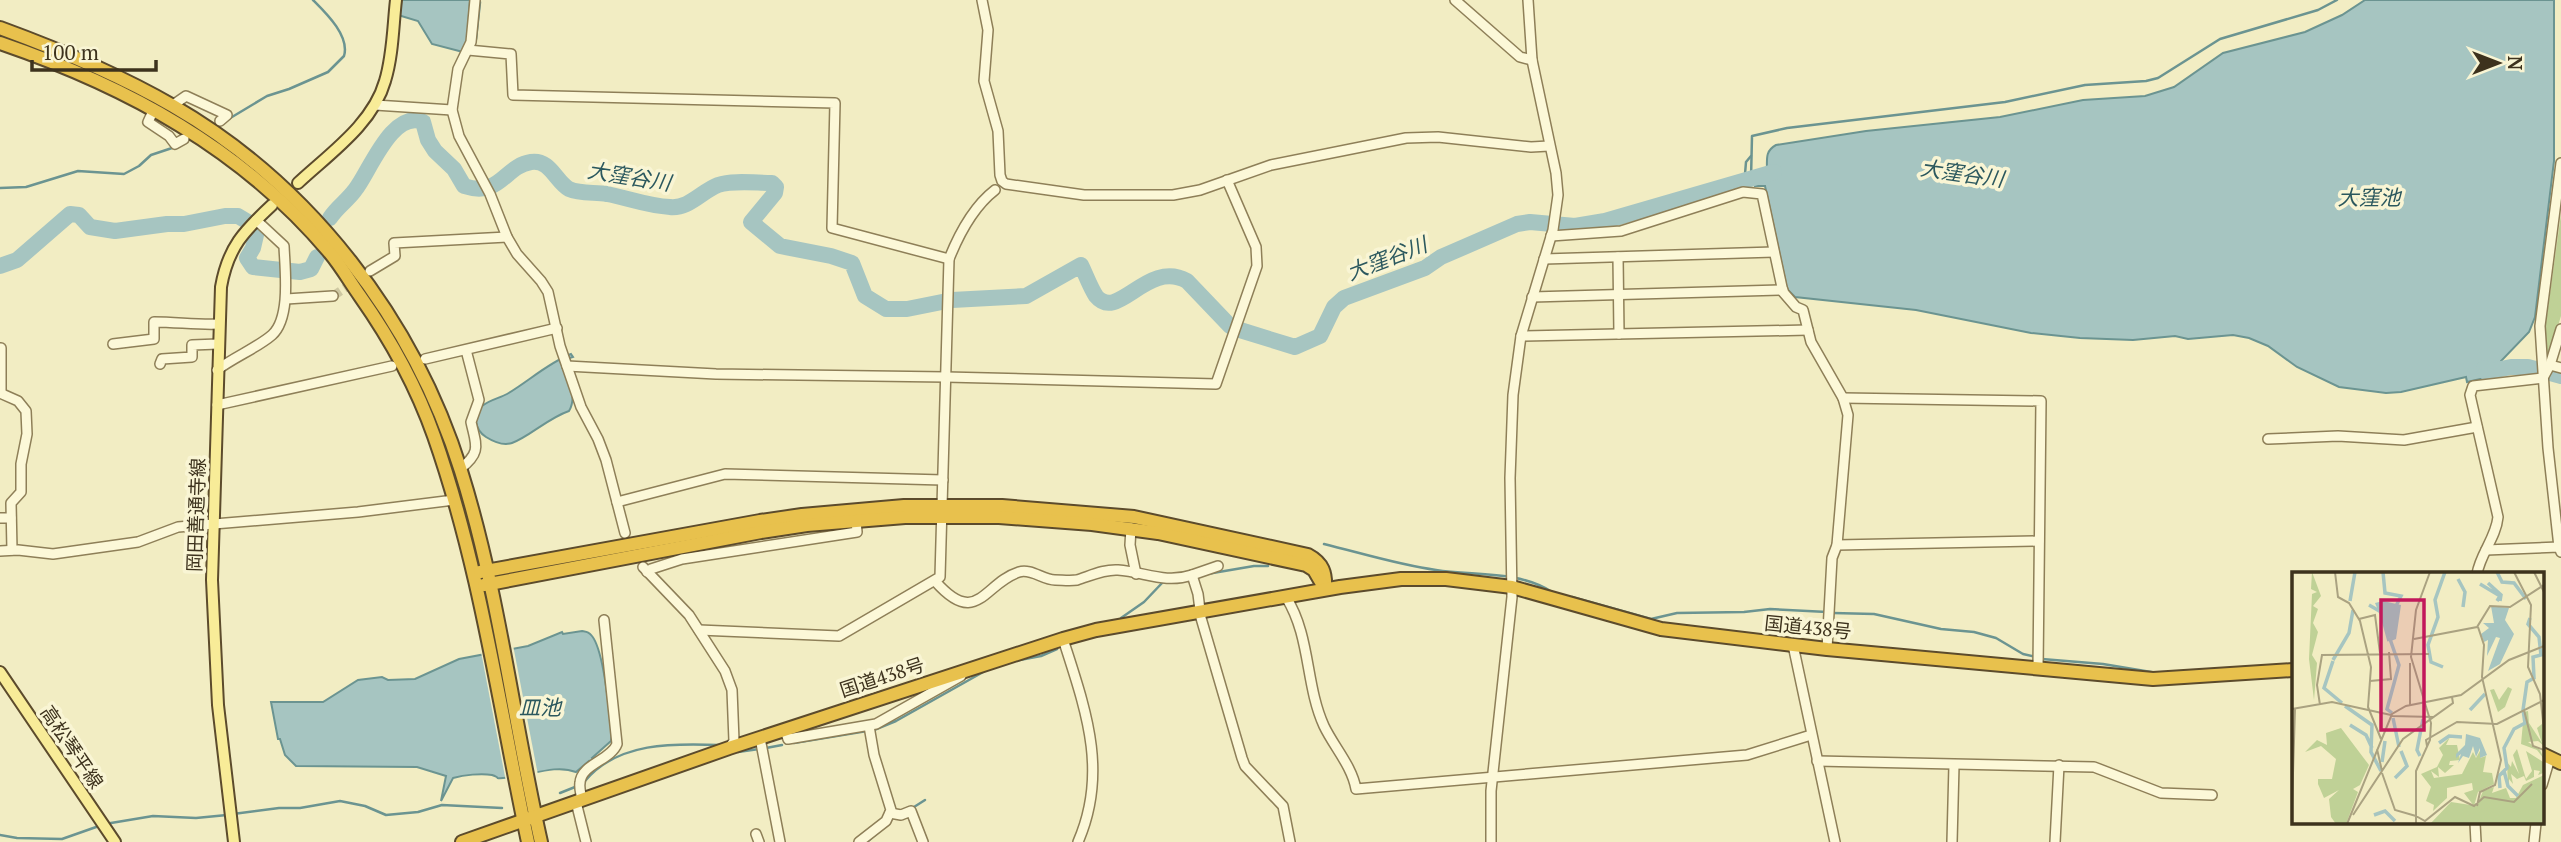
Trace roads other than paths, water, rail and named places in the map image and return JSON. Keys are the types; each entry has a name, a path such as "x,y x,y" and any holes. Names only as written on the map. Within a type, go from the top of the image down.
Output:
{"highway":[{"path":"0,29 79,58 173,106 246,155 305,209 340,247 398,332 437,410 460,469 488,577 496,647 529,819 528,842"},
{"path":"0,43 76,71 190,129 275,195 331,254 388,335 433,435 496,647"},
{"path":"474,580 717,528 872,508 942,511 1131,528 1306,565 1314,570 1325,589"},
{"path":"488,577 807,525 942,511 1054,509 1173,524 1308,555 1319,561 1324,571 1325,589"},
{"name":"国道438号","path":"462,842 729,748 1063,639 1096,630 1325,589 1401,579 1512,580 1661,629 1827,649 2038,661 2153,679 2292,670"},
{"path":"529,819 541,842"}],"main road":[{"path":"298,183 358,126 375,105 385,82 396,0"},
{"name":"岡田善通寺線","path":"234,842 214,656 213,523 220,287 224,270 239,238 272,205"},
{"name":"高松琴平線","path":"0,672 115,842"}],"street":[{"path":"475,0 468,50 458,69 452,110 459,136 490,194 507,237 517,254 548,292 565,361 581,407 606,460 625,533"},
{"path":"982,0 988,30 984,81 998,131 1002,181 1006,184 1084,195 1157,196 1200,190 1299,158 1406,138 1438,137 1531,147 1549,146"},
{"path":"1455,0 1520,57 1532,60"},
{"path":"1491,842 1492,777 1512,580 1511,430 1516,365 1521,336 1553,229 1558,183 1532,60 1528,0"},
{"path":"468,50 511,54 513,95 835,103 832,228 949,259"},
{"path":"173,106 186,96 227,116 220,121"},
{"path":"375,105 452,110"},
{"path":"154,109 148,122 169,136 175,144 184,139"},
{"path":"2486,550 2560,550 2540,327 2561,163"},
{"path":"565,361 716,374 1216,384 1257,266 1256,247 1227,180"},
{"path":"699,630 839,636 940,577 949,259 956,242 982,200 995,190"},
{"path":"1553,229 1620,231 1743,192 1762,194 1783,290 1796,307 1803,310 1811,342 1843,398 1848,419 1837,545 1832,558 1827,649"},
{"path":"217,370 270,337 279,328 286,299 284,246 256,220"},
{"path":"370,271 395,256 394,243 507,237"},
{"path":"1544,259 1774,252"},
{"path":"1618,257 1619,334"},
{"path":"1532,297 1783,290"},
{"path":"286,299 333,296"},
{"path":"113,344 154,339 154,322 219,324"},
{"path":"425,359 557,328"},
{"path":"2545,372 2561,328"},
{"path":"1521,336 1808,331"},
{"path":"160,364 162,359 192,357 192,345 218,344"},
{"path":"1,348 0,393 18,401 26,411 27,434 21,464 21,492 11,503 12,550"},
{"path":"460,469 471,460 478,442 471,422 479,400 466,350"},
{"path":"217,405 392,366"},
{"path":"2477,572 2479,563 2497,528 2498,517 2470,395 2473,386 2561,368"},
{"path":"1843,398 2041,401 2038,661"},
{"path":"2268,439 2338,436 2404,440 2477,427"},
{"path":"617,502 725,474 943,480"},
{"path":"0,551 63,553 138,542 178,527 344,513 454,500"},
{"path":"0,518 11,517"},
{"path":"729,748 734,741 732,690 725,671 674,597 645,570 682,559 857,532 856,520"},
{"path":"1131,528 1130,545 1136,574"},
{"path":"1837,545 2039,541"},
{"path":"935,581 958,599 976,601 988,595 991,589 1007,576 1020,571 1029,571 1051,580 1076,580 1109,570 1157,579 1179,579 1193,577 1218,566"},
{"path":"1193,577 1242,758 1245,766 1283,806 1290,842"},
{"path":"1286,597 1301,627 1316,707 1356,789 1748,755 1811,736"},
{"path":"586,842 579,801 581,777 615,750 617,744 604,620"},
{"path":"1063,639 1091,733 1091,799 1088,817 1078,842"},
{"path":"1793,645 1835,842"},
{"path":"785,730 788,739 869,729 981,665"},
{"path":"859,842 886,821 890,813 869,729"},
{"path":"761,738 780,842"},
{"path":"2544,779 2551,758"},
{"path":"1817,761 2094,767 2161,793 2212,795"},
{"path":"1952,842 1954,765"},
{"path":"2055,842 2059,765"},
{"path":"890,813 901,815 911,811 923,842"},
{"path":"2475,824 2476,842"},
{"path":"2534,842 2536,824"}],"water":[{"path":"400,0 470,0 467,42 463,52 432,44 418,21 398,15"},
{"name":"大窪池","path":"2365,0 2554,0 2554,161 2535,317 2529,332 2501,361 2503,374 2467,382 2466,377 2386,393 2339,387 2297,367 2268,346 2233,335 2133,340 2031,333 1916,310 1795,297 1787,289 1765,186 1755,186 1755,173 1767,171 1768,153 1776,145 1866,131 2000,117 2083,100 2145,96 2174,87 2223,53 2305,32 2342,15"},
{"path":"571,354 573,357 560,361 569,379 572,393 569,411 512,443 499,443 482,434 476,418 482,406 507,394 546,367"},
{"name":"皿池","path":"582,631 592,636 600,654 612,732 611,741 592,758 594,761 591,764 589,761 576,772 558,769 512,777 498,778 483,774 457,777 453,778 441,801 446,776 417,767 296,766 285,755 278,739 271,702 323,702 358,680 382,677 388,680 415,679 459,659 528,646 562,632"}],"waterway":[{"path":"227,120 267,96 328,72 344,56 344,41 340,33 313,0"},
{"path":"1751,179 1752,136 1787,128 2005,102 2085,85 2146,81 2158,78 2220,39 2318,10 2337,0"},
{"path":"474,43 480,2"},
{"name":"大窪谷川","path":"330,218 355,190 392,133 412,120 423,122 428,140 435,151 454,169 464,186 476,189 494,185 514,169 531,162 548,167 564,186 573,191 607,194 662,206 683,205 724,183 772,183 776,187 775,193 751,222 780,246 852,263 865,296 886,309 907,309 952,300 1026,296 1081,265 1096,296 1105,302 1114,302 1146,283 1173,276 1187,281 1230,326 1295,347 1320,336 1334,307 1344,298 1425,268 1441,257 1517,224 1530,222 1575,226 1605,221 1774,172"},
{"path":"0,188 26,187 78,171 124,174 151,155 175,147"},
{"path":"1751,156 1746,162 1745,174 1751,179"},
{"name":"大窪谷川","path":"0,266 17,260 70,214 79,215 90,227 115,231 184,224 225,216 238,216 248,222"},
{"name":"大窪谷川","path":"256,235 247,258 253,267 300,272 311,269 317,257"},
{"name":"大窪谷川","path":"2484,368 2486,372 2528,367 2561,376"},
{"path":"1324,544 1422,568 1511,577 1539,585 1552,592"},
{"path":"1207,574 1268,566"},
{"path":"1121,618 1144,602 1163,582"},
{"path":"1572,597 1651,619 1677,613 1770,609 1827,612"},
{"path":"1833,613 1874,614 1941,629 1974,632 1996,638 2023,654 2036,657"},
{"path":"1014,661 1041,656 1057,649"},
{"path":"2042,659 2103,664 2157,673"},
{"path":"874,730 896,721 985,671"},
{"path":"794,743 867,731"},
{"path":"585,781 598,768 630,752 666,745 720,745"},
{"path":"766,748 782,745"},
{"path":"738,752 759,749"},
{"path":"560,793 575,787"},
{"path":"914,807 925,800"},
{"path":"233,814 300,808 340,801 365,806 386,815 418,812 442,805 502,808"},
{"path":"105,824 153,816 196,818 227,815"},
{"path":"0,835 62,839 99,826"},
{"path":"867,842 877,833"}],"tunnel":[{"path":"333,296 354,282"}]}
